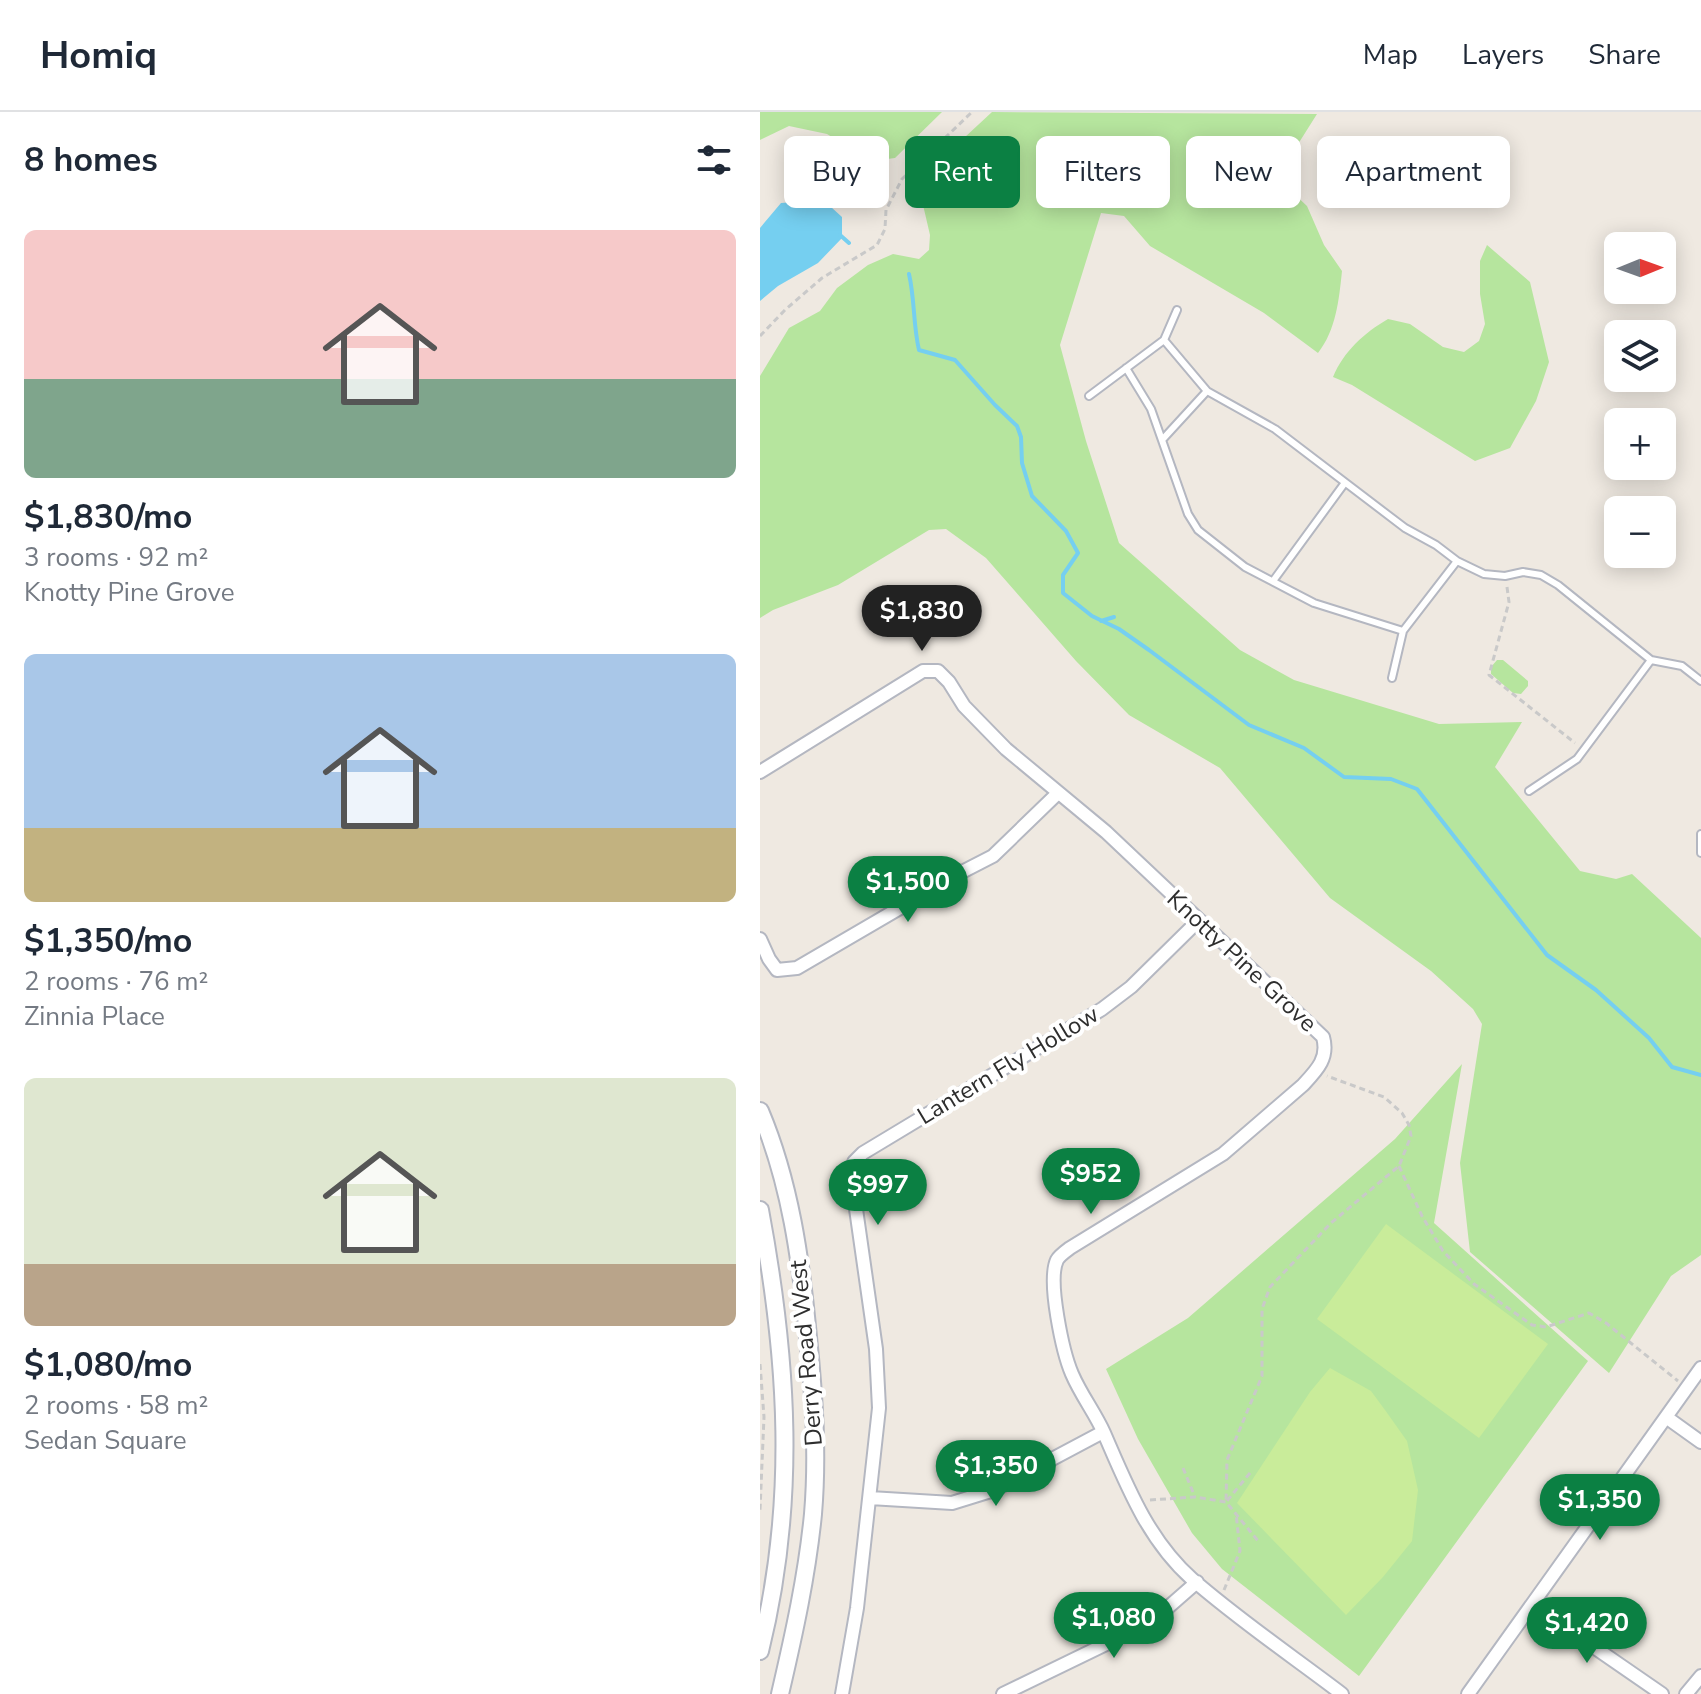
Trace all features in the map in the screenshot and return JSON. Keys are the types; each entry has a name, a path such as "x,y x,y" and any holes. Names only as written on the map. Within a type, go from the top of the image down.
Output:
{"main road":[{"name":"Derry Road West","path":"760,1111 788,1199 802,1278 815,1408 813,1512 799,1614 780,1694"},
{"name":"Derry Road West","path":"760,1210 774,1286 786,1407 784,1512 771,1606 760,1651"}],"street":[{"name":"Knotty Pine Grove","path":"760,772 923,671 938,671 984,728 1006,749 1106,832 1323,1037 1323,1060 1316,1073"},
{"path":"760,939 777,970 797,968 993,856 1058,793"},
{"name":"Lantern Fly Hollow","path":"842,1694 855,1623 879,1408 876,1349 852,1181 854,1162 904,1127 1102,1009 1131,987 1198,921"},
{"path":"1316,1073 1223,1154 1070,1248 1057,1259 1053,1279 1063,1346 1071,1373 1103,1432 1134,1501 1164,1547 1218,1601 1342,1694"},
{"path":"1468,1694 1701,1368"},
{"path":"1666,1417 1701,1442"},
{"path":"870,1498 931,1503 968,1499 994,1490 1103,1432"},
{"path":"1003,1694 1108,1643 1165,1610 1197,1582"},
{"path":"1533,1605 1662,1694"},
{"path":"1686,1694 1701,1676"}],"lane":[{"path":"1089,396 1164,340 1177,310"},
{"path":"1164,340 1207,391 1275,429 1405,528 1484,574 1505,576 1523,572 1541,575 1558,585 1651,660 1682,666 1701,681"},
{"path":"1126,368 1151,409 1188,514 1198,530 1245,567 1314,603 1403,631"},
{"path":"1162,440 1207,391"},
{"path":"1273,581 1344,484"},
{"path":"1392,678 1403,631 1457,561"},
{"path":"1529,791 1566,768 1584,750 1651,660"},
{"path":"1701,834 1701,853"}],"path":[{"path":"760,336 822,278 877,245 885,229 886,210 902,179 972,112"},
{"path":"1505,576 1509,602 1489,675 1584,750"},
{"path":"1226,1502 1227,1460 1262,1376 1262,1309 1270,1287 1331,1223 1399,1166 1411,1136 1402,1113 1384,1097 1316,1073"},
{"path":"1399,1166 1422,1216 1443,1251 1474,1284 1532,1325 1546,1327 1589,1313 1606,1323 1686,1389"},
{"path":"760,1364 764,1417 760,1510"},
{"path":"1183,1468 1195,1497"},
{"path":"1226,1502 1250,1473"},
{"path":"1134,1501 1195,1497 1226,1502 1259,1542"},
{"path":"1218,1601 1240,1551 1236,1513"}],"green space":[{"path":"760,112 942,112 917,136 905,136 905,148 895,158 889,159 889,136 830,136 789,126 760,140"},
{"path":"992,112 1317,114 1301,139 1301,136 1186,136 1186,208 1301,208 1301,200 1307,206 1324,245 1342,271 1333,325 1318,353 1264,313 1150,246 1124,216 1101,213 1060,345 1086,441 1119,543 1240,650 1294,680 1439,724 1522,722 1495,767 1580,871 1616,879 1632,874 1701,938 1701,1255 1671,1276 1609,1373 1470,1252 1460,1163 1482,1024 1473,1009 1431,971 1330,898 1220,768 1129,715 1076,661 986,558 946,529 929,530 838,585 760,618 760,376 789,328 820,311 837,288 868,265 893,254 919,259 929,250 930,235 924,208 1020,208 1020,136 966,136"},
{"path":"1487,245 1530,282 1549,362 1536,401 1510,448 1475,461 1352,385 1333,377 1356,344 1388,319 1410,324 1443,347 1464,352 1479,341 1485,324 1480,294 1480,261"},
{"path":"1497,660 1503,660 1528,681 1521,694 1513,693 1491,674 1491,667"},
{"path":"1462,1064 1434,1223 1588,1361 1359,1676 1222,1569 1192,1533 1138,1439 1106,1369 1188,1318 1395,1139"},
{"path":"1386,1224 1548,1344 1479,1438 1317,1319"},
{"path":"1330,1368 1371,1391 1385,1410 1407,1441 1418,1490 1412,1541 1346,1615 1237,1503 1310,1392"}],"water":[{"path":"784,203 784,208 832,208 842,217 842,238 818,263 778,286 760,301 760,228"}],"waterway":[{"path":"840,235 849,243"},
{"path":"909,274 919,350 955,360 1017,426 1021,437 1022,463 1032,496 1066,531 1078,553 1063,575 1063,593 1092,616 1119,629 1149,650 1249,725 1304,748 1344,777 1391,779 1417,789 1547,955 1596,990 1649,1038 1672,1067 1701,1075"},
{"path":"1101,621 1114,617"}]}
